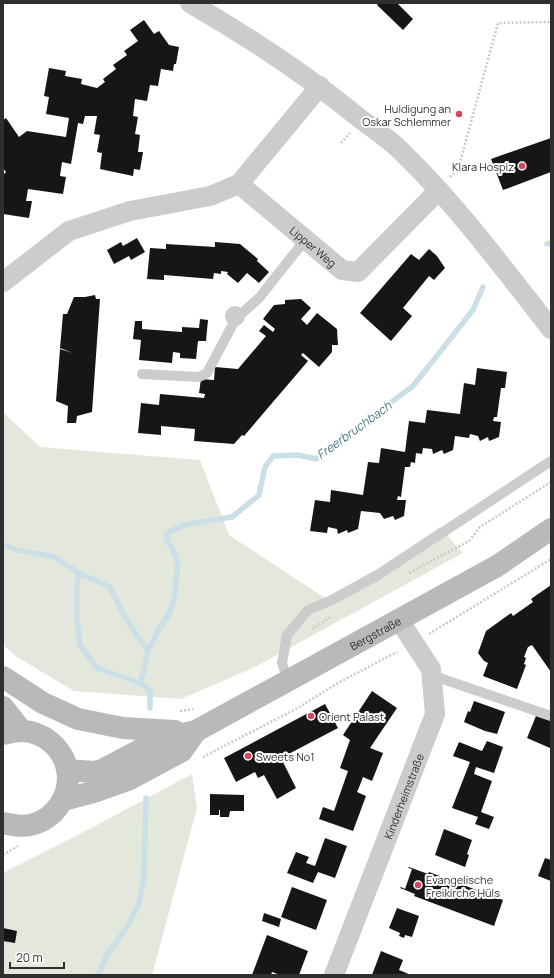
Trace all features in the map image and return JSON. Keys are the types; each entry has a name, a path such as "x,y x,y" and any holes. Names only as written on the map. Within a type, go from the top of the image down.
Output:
{"main road":[{"name":"Bergstraße","path":"68,770 94,772 102,770 159,740 196,731 497,566 551,529"},
{"path":"3,677 43,703 78,719 123,728 162,731 196,731"},
{"path":"3,707 12,733 38,734 52,742 62,755 68,770 68,785 63,800 55,812 44,820 30,825 16,826 3,823"},
{"name":"Bergstraße","path":"63,800 97,791 128,780 182,751 196,731"}],"street":[{"path":"190,3 239,31 320,86 400,150 439,190 551,329"},
{"path":"3,282 69,231 130,210 210,196 239,184 320,86"},
{"name":"Lipper Weg","path":"239,184 342,270 358,272 439,190"},
{"name":"Kinderheimstraße","path":"334,975 435,714 431,669 399,620"}],"lane":[{"path":"142,374 199,377 206,373 237,319 259,298 305,240"},
{"path":"288,681 282,663 288,635 308,610 334,599 378,575 551,461"},
{"path":"431,675 551,716"}],"path":[{"path":"439,190 459,166 498,23 551,22"},
{"path":"202,758 296,709 338,683 414,643 551,559"},
{"path":"3,855 24,843"}],"shaded area":[{"path":"3,412 40,447 200,460 229,535 325,598 377,569 440,527 463,553 253,668 181,699 74,691 17,657 3,645"},
{"path":"192,774 197,808 152,975 3,975 3,873"}],"building":[{"path":"379,3 397,3 413,19 403,30 377,5"},
{"path":"144,20 154,34 159,31 169,45 179,47 176,64 174,64 173,71 161,69 158,86 150,85 147,101 135,99 133,116 138,117 135,134 140,135 138,152 143,152 140,170 134,169 133,176 100,169 102,153 97,152 100,135 94,134 97,116 85,116 83,124 78,123 71,164 62,162 60,176 66,177 63,194 28,189 26,201 32,201 29,218 3,214 3,175 6,172 3,168 3,120 6,118 19,137 27,131 66,137 69,118 46,114 49,97 44,96 49,68 66,71 65,76 82,79 81,84 97,88 105,82 103,79 116,69 113,65 127,55 124,51 138,41 130,30"},
{"name":"Klara Hospiz","path":"551,138 551,172 503,190 491,159"},
{"path":"137,238 145,252 131,260 129,256 114,264 107,250 121,242 123,246"},
{"path":"215,242 240,244 258,259 257,261 269,272 259,283 247,273 238,283 227,274 228,272 221,271 221,274 214,273 213,279 164,275 164,280 147,279 150,248 166,249 166,244 215,247"},
{"path":"429,249 437,256 445,268 434,280 429,276 403,308 412,316 391,341 360,313 411,254 419,260"},
{"path":"95,295 96,299 100,299 92,412 77,416 76,423 67,423 68,406 56,401 60,349 73,353 60,348 63,314 67,314 74,297"},
{"path":"301,299 311,308 301,319 307,325 317,313 337,329 338,345 332,345 332,352 319,367 303,353 301,355 308,361 244,436 242,435 234,444 194,441 195,429 161,426 161,435 138,433 141,403 159,405 160,394 204,398 205,394 199,393 201,379 214,380 215,367 238,369 266,336 259,331 264,325 273,332 275,329 263,319 274,305 285,304 285,300"},
{"path":"200,319 208,320 206,341 198,341 196,359 180,358 180,353 173,352 172,363 139,360 141,340 133,339 135,321 142,321 142,329 182,332 182,327 199,328"},
{"path":"477,368 507,372 505,388 501,388 497,417 494,417 493,421 501,422 499,437 489,441 488,437 480,441 478,436 470,434 469,438 455,436 453,450 444,454 442,450 433,454 432,449 423,448 422,454 416,453 415,463 411,462 410,467 405,467 401,497 398,496 397,500 406,500 404,516 395,520 393,516 384,519 380,513 361,511 358,529 348,533 347,530 338,534 337,529 328,527 327,533 310,531 315,500 330,502 331,490 363,495 368,462 379,463 381,448 405,452 409,421 425,423 427,410 460,414 464,383 475,385"},
{"path":"551,585 551,672 532,645 528,647 524,657 526,658 524,664 526,665 517,689 483,676 488,663 484,661 478,653 486,631 511,613 513,616 533,602 531,599"},
{"path":"372,691 397,708 370,748 383,753 372,781 363,777 357,792 366,796 353,831 319,819 323,807 334,811 348,771 340,768 350,740 343,735"},
{"path":"474,701 505,712 497,734 485,731 464,722"},
{"path":"325,704 338,728 281,758 296,788 277,799 264,775 258,778 255,772 236,782 224,758"},
{"path":"536,716 551,721 550,748 527,738"},
{"path":"487,741 503,747 494,773 476,767 474,774 492,781 481,812 494,817 489,829 475,824 478,817 452,808 470,762 453,756 459,742 482,751"},
{"path":"210,794 244,795 244,811 230,811 229,817 220,817 220,810 219,815 210,815"},
{"path":"444,829 472,840 467,854 469,855 465,867 435,855"},
{"path":"325,838 347,846 335,878 318,872 313,883 287,873 296,852 309,857 306,863 315,866"},
{"path":"545,858 551,860 551,881 538,876"},
{"path":"409,867 428,874 429,872 503,900 494,926 414,896 415,894 400,888 405,889 412,869 408,868"},
{"path":"292,887 327,900 316,930 281,917"},
{"path":"397,908 419,916 412,937 405,935 404,938 399,936 400,933 389,928"},
{"path":"264,913 281,919 279,927 262,921"},
{"path":"3,928 17,931 15,943 3,941"},
{"path":"267,935 308,951 299,975 280,975 272,972 271,975 252,975"},
{"path":"381,951 403,960 399,970 411,975 372,975"}],"waterway":[{"name":"Freerbruchbach","path":"547,244 551,243"},
{"name":"Freerbruchbach","path":"148,651 159,629 169,614 174,600 178,564 173,550 167,541 167,533 184,525 232,517 259,495 265,467 273,456 298,455 316,459 413,386 473,310 483,287"},
{"path":"3,545 17,550 54,557 79,573 77,582 77,618 80,645 97,668 140,683 150,690 150,708"},
{"path":"79,573 110,587 125,618 148,651 140,683"},
{"path":"98,975 107,955 127,927 139,904 144,876 146,798"}],"place":[{"name":"Huldigung an Oskar Schlemmer","path":"459,114"},
{"name":"Klara Hospiz","path":"522,166"},
{"name":"Orient Palast","path":"311,716"},
{"name":"Sweets No1","path":"248,756"},
{"name":"Evangelische Freikirche Hüls","path":"418,885"}]}
